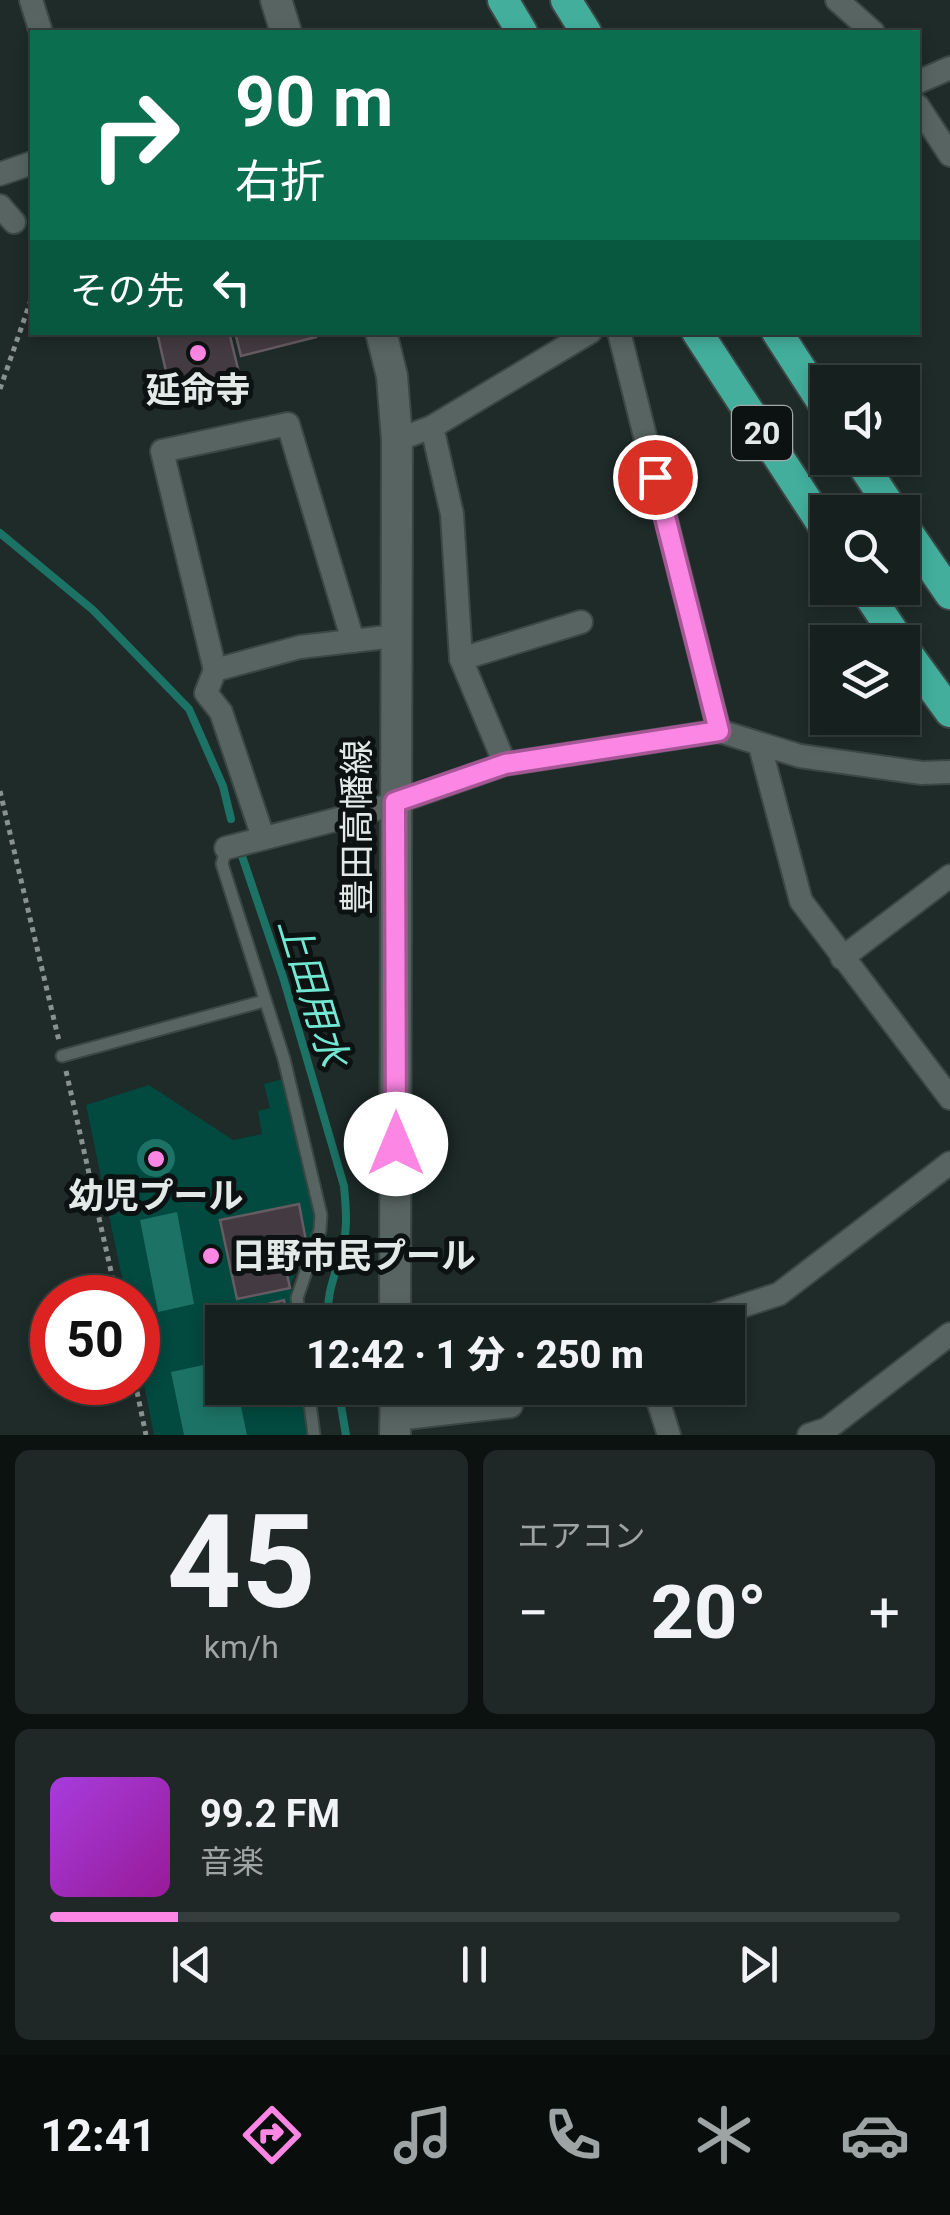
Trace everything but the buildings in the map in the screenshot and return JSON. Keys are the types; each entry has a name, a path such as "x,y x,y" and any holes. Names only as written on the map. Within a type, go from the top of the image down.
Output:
{"highway":[{"path":"503,0 521,30"},
{"path":"566,0 585,30"},
{"name":"20","path":"699,335 810,505"},
{"name":"20","path":"779,335 810,382"},
{"path":"920,550 950,594"},
{"path":"920,670 950,712"}],"main road":[{"path":"276,0 285,30"},
{"name":"豊田高幡線","path":"382,335 392,376 396,440 396,1305"}],"street":[{"path":"32,0 40,30"},
{"path":"837,0 871,30"},
{"path":"920,81 950,68"},
{"path":"920,109 950,155"},
{"path":"0,174 30,164"},
{"path":"396,440 432,427 585,335"},
{"path":"620,335 719,731"},
{"path":"263,838 222,712 206,693 215,670 162,452 288,424 353,641"},
{"path":"432,427 452,514 461,660 505,764"},
{"path":"461,660 581,622"},
{"path":"215,670 300,647 394,636"},
{"path":"226,848 395,802 505,764 719,731 760,746 817,759 922,773 950,772"},
{"path":"760,746 801,901 950,1098"},
{"path":"842,958 950,876"},
{"path":"744,1305 778,1294 950,1163"},
{"path":"809,1435 826,1429 950,1334"},
{"path":"659,1405 669,1435"},
{"path":"395,1427 511,1406"}],"lane":[{"path":"226,848 222,864 284,1059 321,1215 298,1305"},
{"path":"62,1056 264,1001"},
{"path":"310,1405 314,1435"}],"path":[{"path":"0,389 30,303"},
{"path":"140,1405 146,1435"}],"shaded area":[{"name":"日野市民プール","path":"283,1079 318,1198 314,1234 291,1283 292,1305 205,1305 205,1405 305,1405 309,1435 154,1435 148,1405 160,1405 160,1275 121,1275 86,1105 149,1085 233,1140 262,1134 258,1111 270,1108 264,1084"},
{"name":"幼児プール","path":"156,1139 170,1144 175,1158 170,1172 156,1177 142,1172 137,1158 142,1144"},
{"path":"177,1212 194,1304 160,1312 160,1275 151,1275 140,1220"},
{"path":"205,1365 205,1405 241,1405 247,1435 184,1435 171,1372"}],"waterway":[{"name":"上田用水","path":"0,533 93,610 189,709 223,786 231,819"},
{"name":"上田用水","path":"241,853 283,977 344,1186 345,1235 329,1305"},
{"name":"上田用水","path":"341,1405 346,1435"}],"place":[{"name":"延命寺","path":"198,353"},
{"name":"幼児プール","path":"156,1159"},
{"name":"日野市民プール","path":"211,1256"}],"route":[{"path":"396,1144 395,802 505,764 719,731 655,477"}]}
